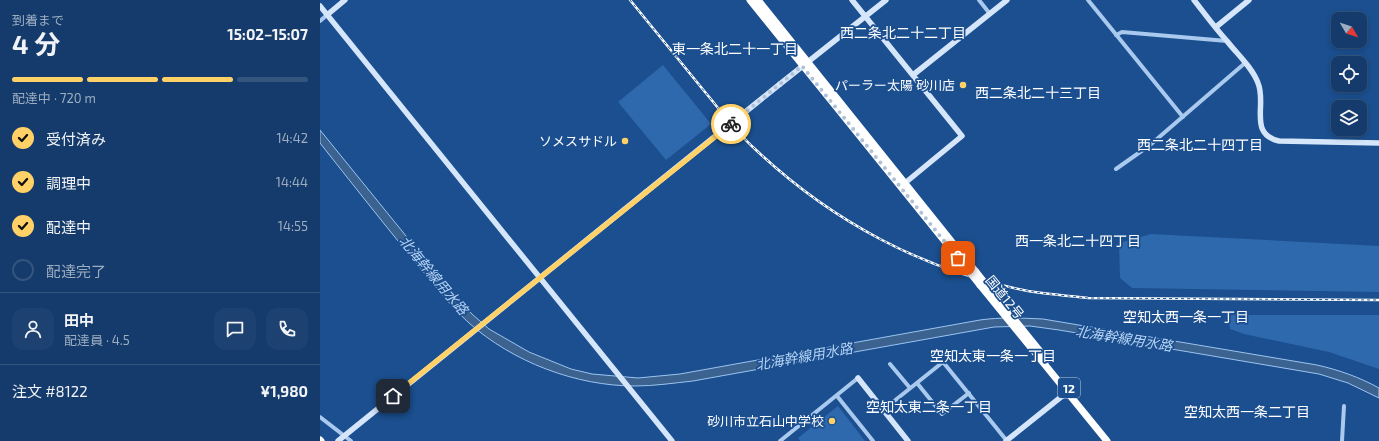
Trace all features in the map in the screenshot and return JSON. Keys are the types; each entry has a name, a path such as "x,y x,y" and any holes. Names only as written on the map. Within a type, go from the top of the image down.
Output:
{"highway":[{"name":"国道12号","path":"750,0 905,183 988,287 1006,313"},
{"name":"国道12号","path":"758,0 805,64 980,285 1006,313 1069,391 1106,441"},
{"name":"国道12号","path":"1069,391 1113,441"}],"street":[{"path":"320,21 345,0"},
{"path":"852,0 962,136 905,183"},
{"path":"338,441 886,0"},
{"path":"978,0 990,14"},
{"path":"913,75 1007,0"},
{"path":"1088,0 1183,117"},
{"path":"1194,0 1245,63 1259,84 1260,123 1264,133 1272,140 1278,142 1379,143"},
{"path":"1216,27 1249,0"},
{"path":"320,6 672,441"},
{"path":"1116,34 1122,32 1227,41"},
{"path":"1116,169 1150,145 1245,63"},
{"path":"883,410 943,362 1007,441 1069,391"},
{"path":"890,364 910,388"},
{"path":"780,441 858,378 908,441"},
{"path":"917,383 942,414 969,393"},
{"path":"837,396 873,441"},
{"path":"1342,441 1344,406"},
{"path":"320,417 351,441"}],"shaded area":[{"path":"663,65 711,124 666,160 618,102"},
{"path":"1151,234 1379,246 1379,292 1132,288 1120,278 1119,243"},
{"path":"1232,315 1379,315 1379,369 1329,352 1244,334 1230,329 1228,317"},
{"name":"砂川市立石山中学校","path":"838,406 865,441 800,441 798,438"}],"water":[{"name":"北海幹線用水路","path":"320,130 454,295 472,314 489,329 529,352 571,369 592,374 638,378 680,374 980,320 1027,318 1043,319 1317,365 1364,380 1379,388 1379,398 1348,383 1319,374 1030,326 994,327 693,381 642,386 613,385 590,382 546,369 525,360 486,337 469,323 446,299 411,257 320,143"}],"railway":[{"path":"630,0 741,136 784,175 815,199 847,220 881,240 916,256 952,270 990,282 1028,291 1088,298 1379,300"}],"way so far":[{"path":"731,124 802,66 958,258"}],"place":[{"name":"パーラー太陽 砂川店","path":"963,85"},
{"name":"ソメスサドル","path":"625,141"},
{"name":"砂川市立石山中学校","path":"832,421"}],"district":[{"name":"西二条北二十二丁目","path":"903,32"},
{"name":"東一条北二十一丁目","path":"735,48"},
{"name":"西二条北二十三丁目","path":"1038,92"},
{"name":"西二条北二十四丁目","path":"1200,144"},
{"name":"西一条北二十四丁目","path":"1078,240"},
{"name":"空知太西一条一丁目","path":"1186,316"},
{"name":"空知太東一条一丁目","path":"993,355"},
{"name":"空知太東二条一丁目","path":"929,406"},
{"name":"空知太西一条二丁目","path":"1247,411"}],"route":[{"path":"393,396 731,124"}]}
